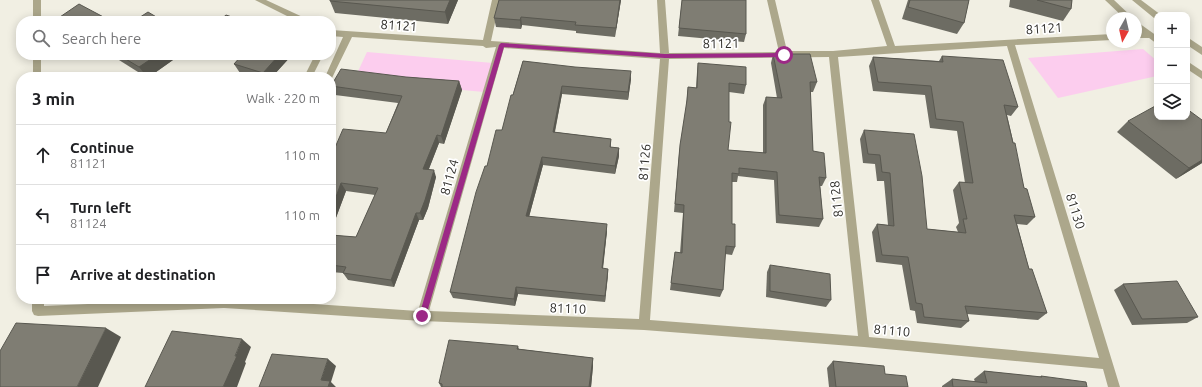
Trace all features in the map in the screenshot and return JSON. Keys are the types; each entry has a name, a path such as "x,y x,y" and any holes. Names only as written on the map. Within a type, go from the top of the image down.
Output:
{"street":[{"path":"37,0 37,16"},
{"path":"259,0 293,16"},
{"path":"486,45 496,0"},
{"name":"81126","path":"644,325 665,56 661,0"},
{"path":"770,0 784,55"},
{"path":"876,0 892,49"},
{"path":"1109,0 1122,12"},
{"path":"1136,0 1154,14"},
{"path":"1142,29 1154,39"},
{"name":"81121","path":"336,33 486,45 665,56 834,54 892,49 1106,37"},
{"path":"331,72 349,34"},
{"path":"1142,35 1149,35"},
{"path":"1190,42 1202,52"},
{"name":"81130","path":"1010,43 1114,387"},
{"name":"81124","path":"422,316 501,45"},
{"name":"81128","path":"834,54 864,342"},
{"path":"37,60 38,72"},
{"path":"310,72 316,60"},
{"path":"1190,66 1202,76"},
{"name":"81110","path":"38,304 38,311 162,304"},
{"name":"81110","path":"264,304 422,316 644,325 864,342 1107,364"}],"shaded area":[{"path":"1143,49 1154,58 1154,77 1058,98 1028,58"},
{"path":"367,52 493,63 484,92 354,80"}],"building":[{"path":"330,0 450,0 445,12"},
{"path":"499,0 620,0 616,28 575,25 576,22 521,17 520,20 494,18"},
{"path":"682,0 746,0 746,34 679,28"},
{"path":"910,0 969,0 964,23 908,7"},
{"path":"1037,0 1072,0 1071,9"},
{"path":"79,4 102,16 61,16"},
{"path":"148,12 155,16 142,16"},
{"path":"773,54 810,54 817,82 810,82 813,151 824,153 826,178 819,177 823,219 779,215 777,172 739,168 739,174 732,173 732,224 735,224 735,247 726,246 723,290 671,283 675,252 682,253 684,205 675,204 680,145 688,87 697,88 698,63 746,67 746,85 729,83 729,122 731,122 728,150 766,153 766,97 782,98"},
{"path":"942,56 1003,60 1018,107 1004,105 1013,143 1015,143 1024,188 1027,189 1035,217 1014,215 1029,269 1032,269 1047,313 965,306 969,321 924,317 922,304 916,303 908,257 882,255 877,224 894,226 890,173 882,172 880,155 868,154 864,130 914,134 922,176 927,229 966,233 963,219 967,219 959,182 973,183 963,122 936,119 931,86 878,82 873,57 943,62"},
{"path":"127,60 150,60 139,67"},
{"path":"238,60 275,60 264,72 234,64"},
{"path":"523,61 631,71 628,92 562,86 553,132 611,139 610,147 619,148 615,166 542,157 526,216 607,224 602,268 608,269 605,296 516,287 514,299 450,292 476,192 485,166 487,166 496,130 502,130 511,95 513,95"},
{"path":"341,69 406,77 459,81 441,136 437,135 423,169 434,170 425,200 420,213 416,213 391,280 343,273 346,267 336,266 336,235 356,237 378,188 341,183 336,197 336,145 343,129 386,133 402,96 336,87 336,78"},
{"path":"1154,107 1154,120 1190,120 1190,111 1202,120 1202,160 1189,168 1128,121"},
{"path":"770,265 830,274 831,300 770,291"},
{"path":"1177,281 1198,317 1142,319 1123,284"},
{"path":"16,323 106,328 77,387 0,387 0,351"},
{"path":"172,331 242,339 235,356 237,356 223,387 145,387"},
{"path":"449,340 518,346 517,349 593,358 589,387 442,387 442,384 439,383"},
{"path":"272,354 328,359 321,380 330,381 328,387 259,387"},
{"path":"833,361 884,366 885,374 906,376 908,387 836,387"},
{"path":"984,371 1086,382 1087,387 953,387 952,379 987,383"}],"route":[{"path":"422,316 501,45 665,56 784,55"}]}
